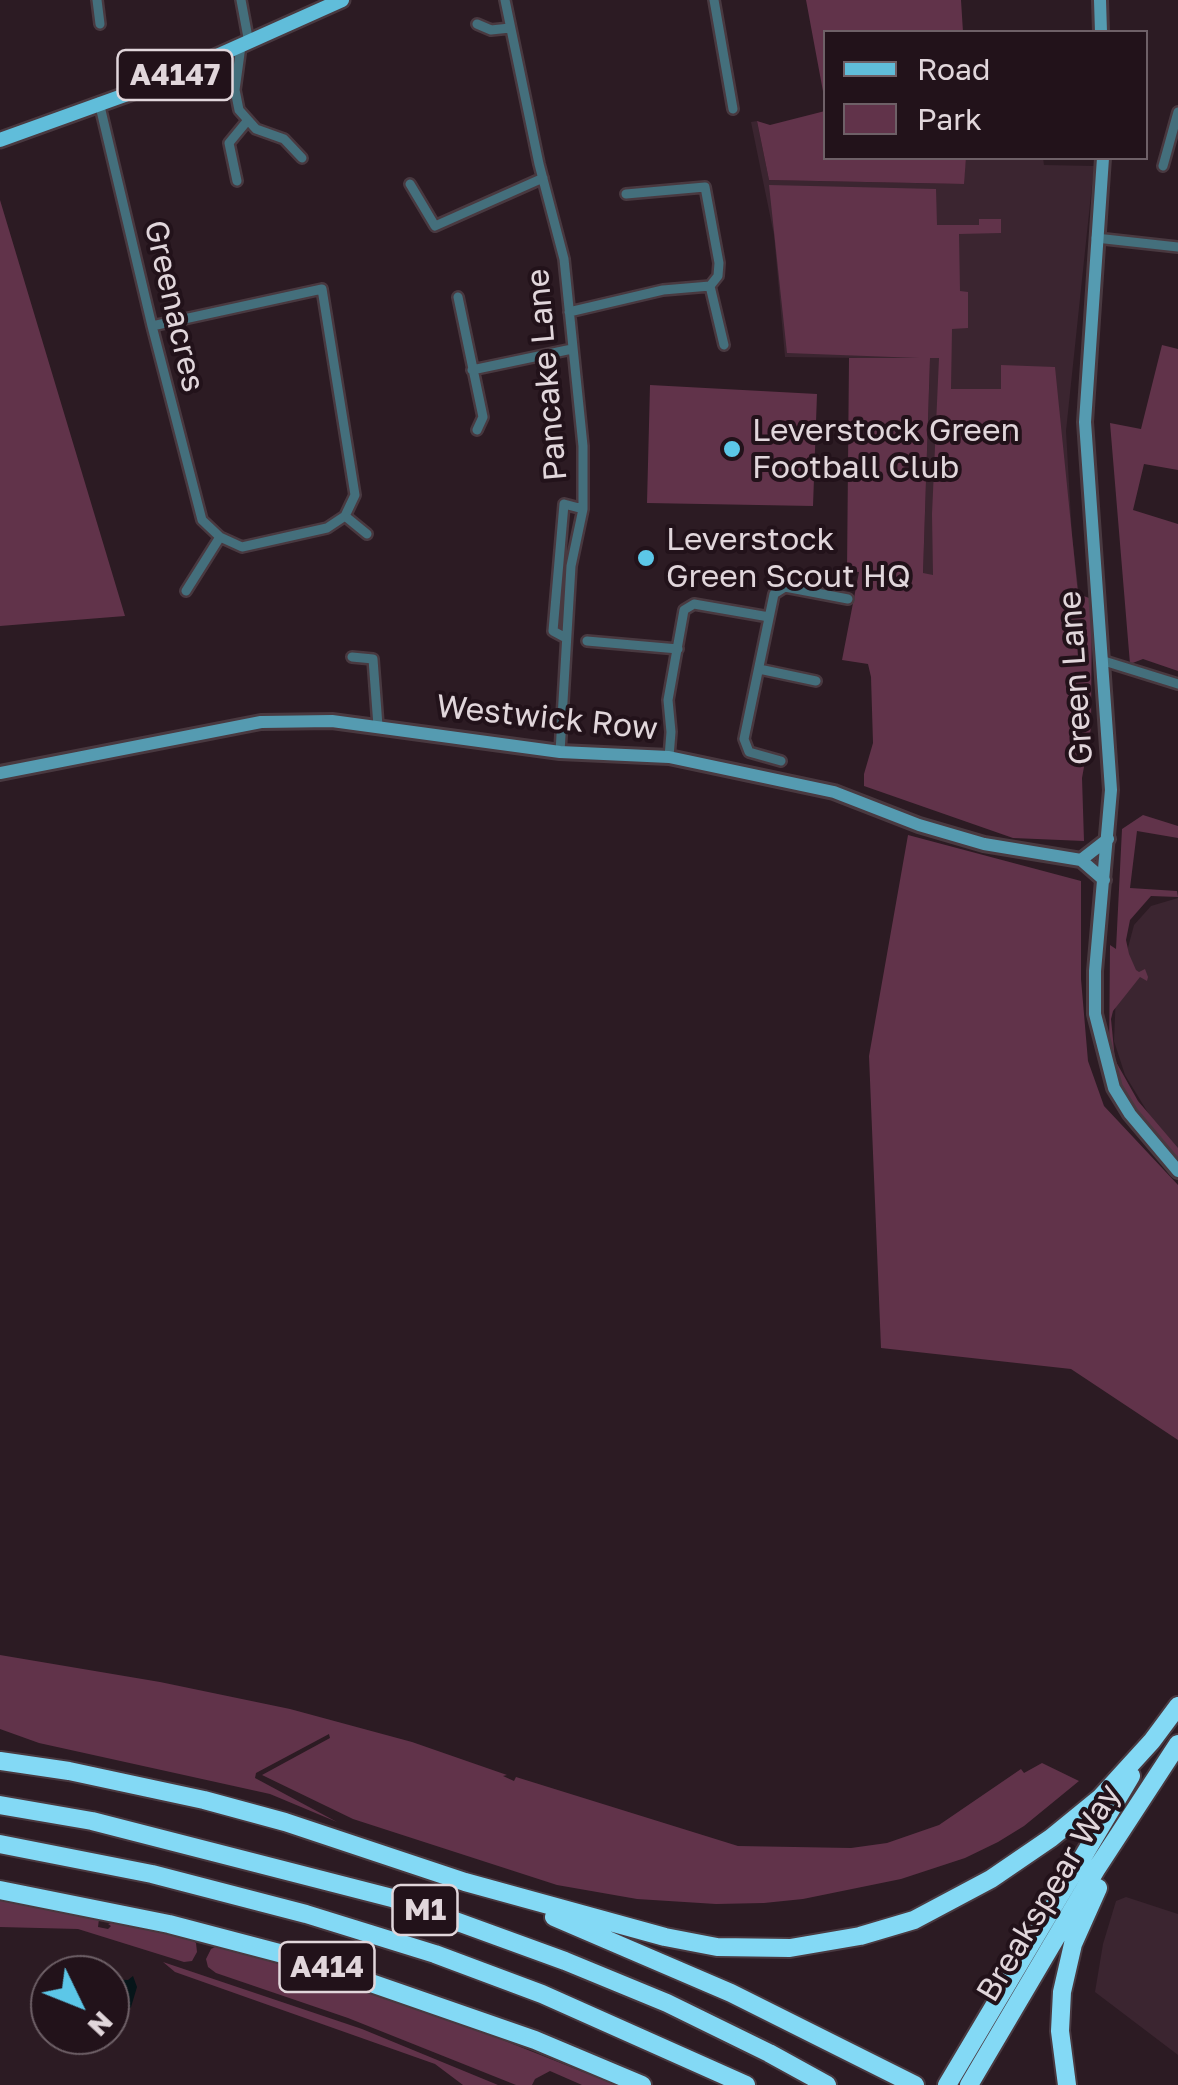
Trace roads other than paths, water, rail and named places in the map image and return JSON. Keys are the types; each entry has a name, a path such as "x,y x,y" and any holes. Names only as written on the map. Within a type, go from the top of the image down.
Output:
{"highway":[{"path":"0,1760 88,1774 204,1800 466,1882 665,1936 717,1946 790,1948 860,1936 914,1920 1020,1860 1100,1798 1178,1706"},
{"path":"947,2085 967,2075 1152,1741"},
{"name":"Breakspear Way","path":"967,2075 1178,1744"},
{"path":"1066,2081 1060,2013 1073,1944 1152,1781"},
{"name":"M1","path":"0,1805 92,1821 392,1898 667,2004 827,2085"},
{"name":"M1","path":"0,1844 152,1874 306,1914 435,1954 542,1994 746,2085"},
{"name":"M1","path":"466,1882 715,1986 915,2085"},
{"name":"A414","path":"0,1890 169,1924 302,1958 478,2019 642,2085"}],"main road":[{"name":"A4147","path":"2,139 150,86 342,0"}],"street":[{"path":"97,0 100,24"},
{"path":"241,0 245,44 235,90 239,110 256,129 284,139 302,158"},
{"name":"Pancake Lane","path":"505,0 564,258 583,446 583,509 571,566 560,752"},
{"path":"714,0 733,110"},
{"path":"1100,0 1101,30"},
{"path":"478,24 491,30 510,28"},
{"name":"Greenacres","path":"99,102 202,520 220,537"},
{"path":"1163,166 1178,112"},
{"path":"237,181 230,143 248,120"},
{"name":"Green Lane","path":"1103,160 1084,422 1111,790 1094,971 1095,1014 1114,1088 1130,1114 1178,1171"},
{"path":"410,184 434,226 543,178"},
{"path":"569,312 663,290 710,286 718,276 705,187 626,194"},
{"path":"1096,238 1178,247"},
{"path":"710,286 724,346"},
{"path":"152,326 322,289 355,495 344,516 328,528 242,547 220,537 186,591"},
{"path":"458,297 483,417 477,430"},
{"path":"472,370 572,349"},
{"path":"566,638 552,631 564,504 583,509"},
{"path":"344,516 367,534"},
{"path":"559,564 571,566"},
{"path":"781,761 749,752 744,739 774,594 785,587 848,599"},
{"path":"668,757 668,700 684,610 694,604 769,616"},
{"path":"587,641 678,649"},
{"path":"352,657 373,659 378,726"},
{"path":"1104,661 1178,684"},
{"path":"758,669 816,681"},
{"name":"Westwick Row","path":"0,773 262,722 332,721 560,752 668,757 834,792 920,825 984,844 1082,860"},
{"path":"1104,880 1082,860 1108,839"}],"place":[{"name":"Leverstock Green Football Club","path":"732,449"},
{"name":"Leverstock Green Scout HQ","path":"646,558"}]}
